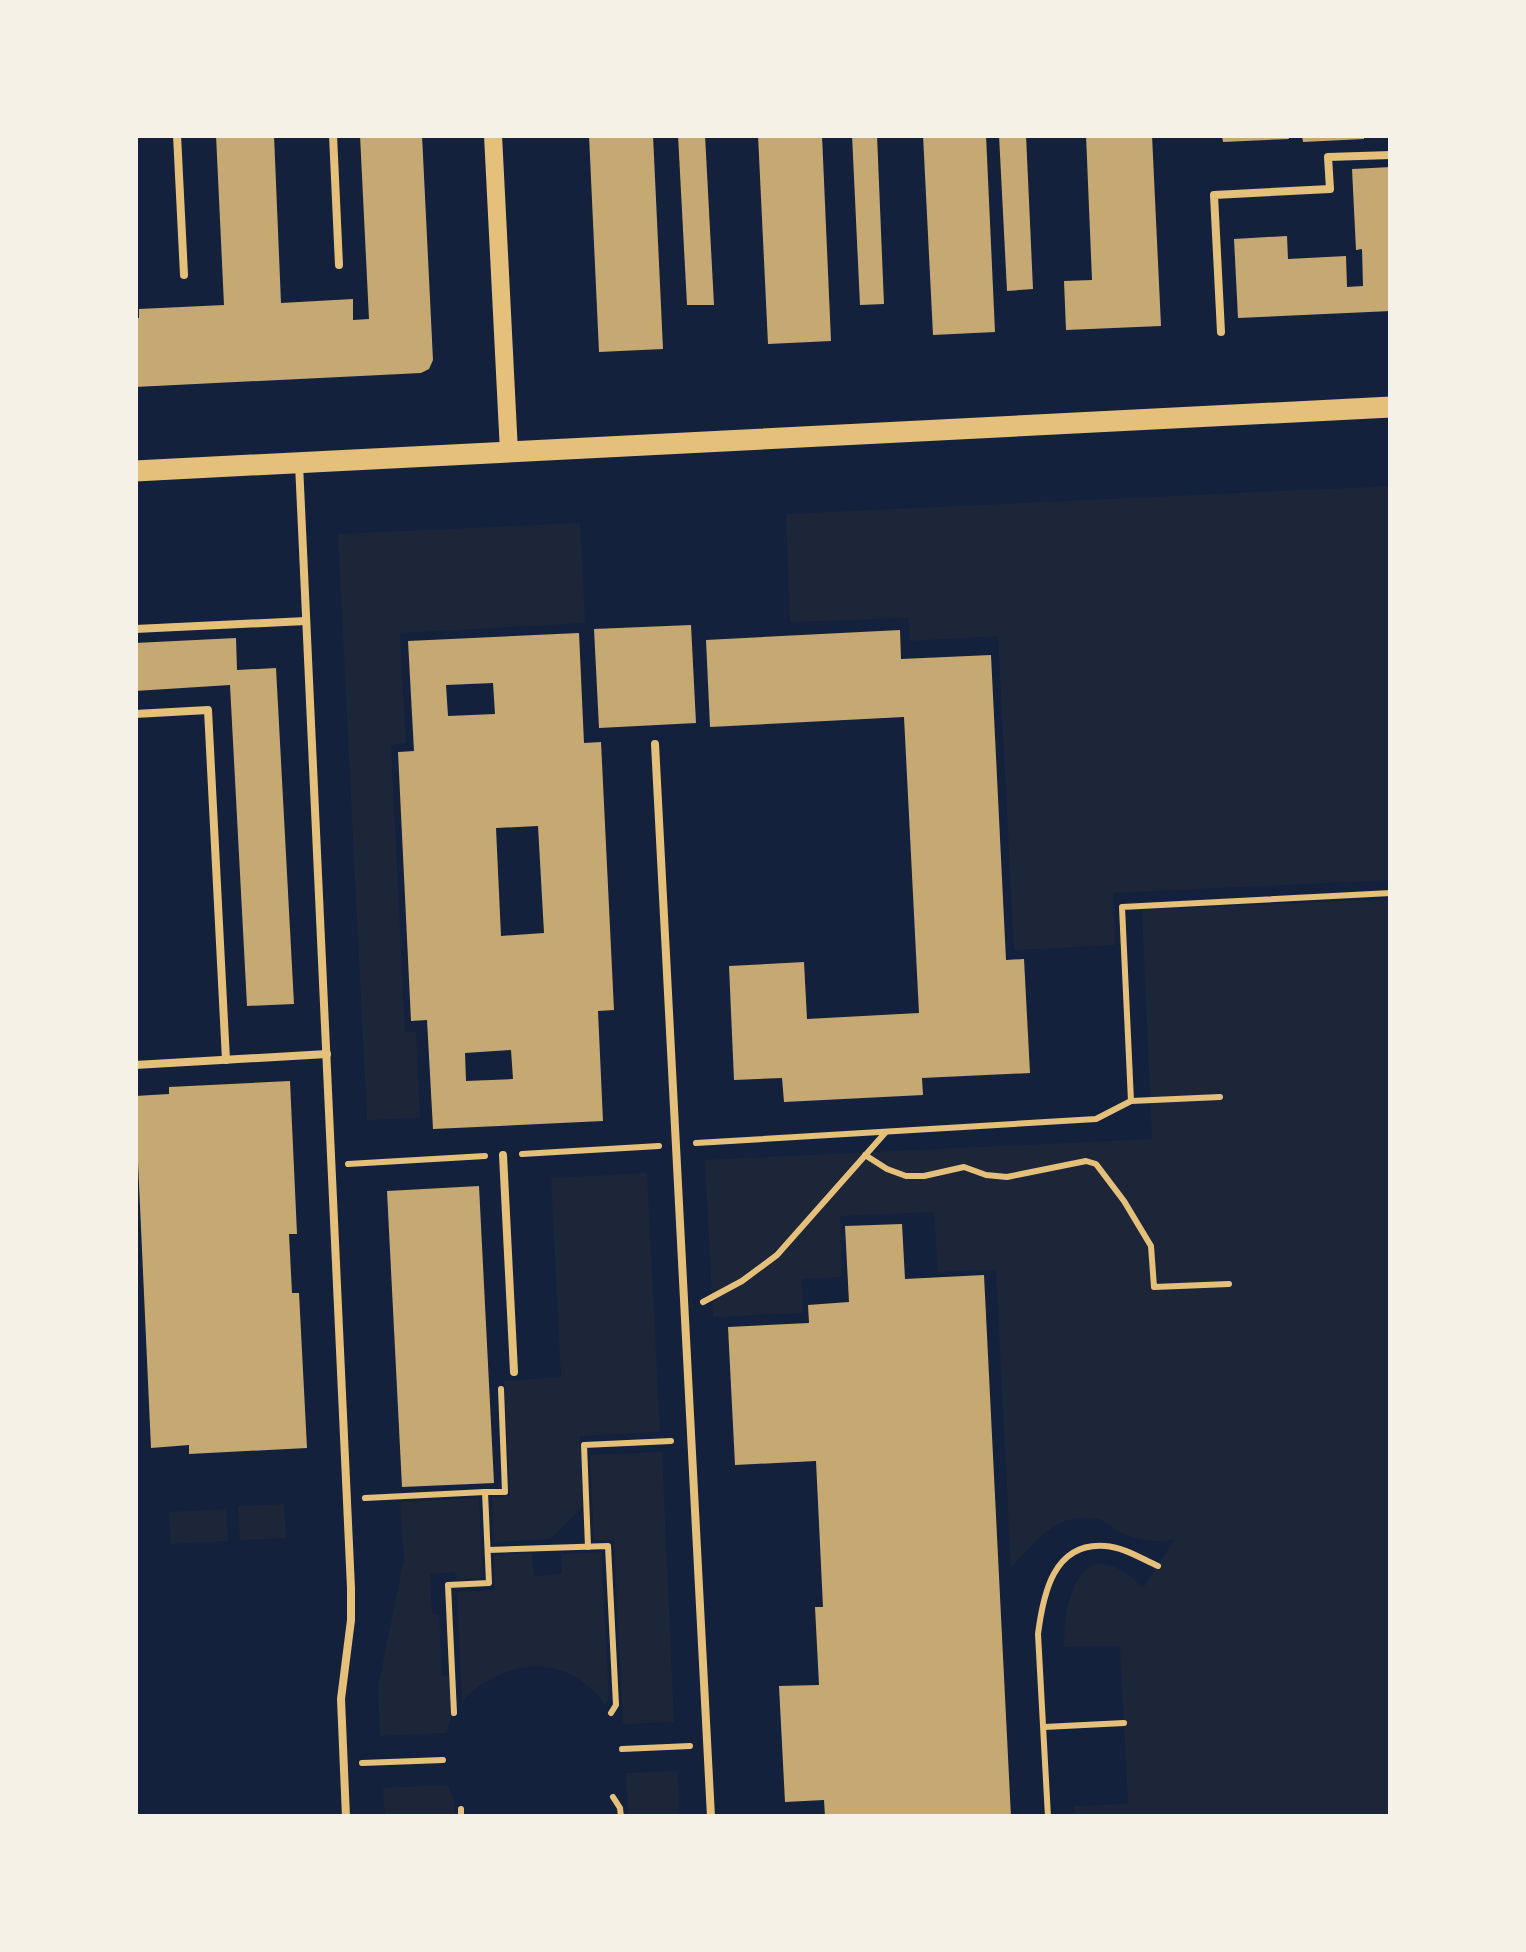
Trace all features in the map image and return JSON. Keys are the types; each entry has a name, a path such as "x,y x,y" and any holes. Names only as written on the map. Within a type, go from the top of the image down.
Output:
{"main road":[{"path":"135,471 1391,407"}],"street":[{"path":"493,135 509,452"}],"lane":[{"path":"177,135 184,275"},
{"path":"332,135 339,265"},
{"path":"1221,332 1214,195 1330,189 1328,158 1391,154"},
{"path":"298,463 351,1597 341,1699 346,1817"},
{"path":"135,629 306,621"},
{"path":"135,714 208,710 226,1060"},
{"path":"655,744 711,1817"},
{"path":"135,1065 327,1054"},
{"path":"503,1155 514,1372"}],"path":[{"path":"1131,1101 1122,907 1391,893"},
{"path":"333,1165 1096,1119 1131,1101 1220,1097"},
{"path":"684,1313 777,1255 886,1132"},
{"path":"865,1155 906,1176 964,1167 1007,1177 1096,1164 1151,1246 1154,1287 1228,1284"},
{"path":"347,1499 505,1492 501,1373 514,1372"},
{"path":"588,1546 584,1445 691,1440"},
{"path":"454,1713 448,1585 489,1583 485,1492"},
{"path":"1048,1817 1038,1634 1050,1578 1063,1559 1104,1545 1159,1566"},
{"path":"488,1550 608,1546 616,1705 611,1713"},
{"path":"1043,1727 1124,1723"},
{"path":"622,1749 707,1745"},
{"path":"344,1764 443,1760"},
{"path":"613,1797 621,1817"}],"shaded area":[{"path":"1391,486 1391,880 1113,893 1115,945 1014,950 998,636 910,641 908,618 790,622 786,514"},
{"path":"580,523 585,623 400,633 406,743 391,745 405,1032 416,1032 420,1118 367,1120 338,534"},
{"path":"1391,899 1391,1817 1075,1817 1074,1806 1128,1804 1120,1646 1064,1647 1073,1589 1092,1566 1105,1564 1143,1588 1175,1539 1139,1539 1101,1520 1073,1519 1049,1530 1011,1568 996,1270 938,1272 934,1212 840,1216 842,1277 802,1279 803,1313 713,1317 705,1160 1152,1139 1142,910"},
{"path":"647,1173 660,1432 580,1436 583,1506 550,1539 494,1542 492,1498 510,1496 504,1381 561,1377 551,1178"},
{"path":"662,1452 674,1722 623,1724 614,1540 594,1540 590,1455"},
{"path":"479,1498 483,1578 456,1580 455,1572 430,1574 432,1614 439,1615 442,1675 449,1676 451,1719 446,1733 380,1736 378,1687 404,1559 400,1502"},
{"path":"284,1504 286,1538 240,1540 238,1506"},
{"path":"226,1509 228,1541 171,1544 169,1512"},
{"path":"601,1552 609,1699 605,1705 573,1676 535,1667 497,1676 462,1701 457,1592 495,1590 494,1555 532,1553 534,1576 562,1574 562,1554"},
{"path":"677,1771 680,1817 628,1817 626,1773"},
{"path":"448,1785 455,1817 385,1817 383,1788"}],"building":[{"path":"216,135 274,135 281,303 353,299 353,320 369,319 360,135 422,135 433,360 429,369 135,387 139,309 224,305"},
{"path":"589,135 653,135 663,349 599,352"},
{"path":"678,135 705,135 714,305 687,305"},
{"path":"758,135 822,135 831,341 768,344"},
{"path":"852,135 877,135 884,304 860,305"},
{"path":"923,135 986,135 995,332 933,335"},
{"path":"999,135 1026,135 1033,289 1007,291"},
{"path":"1086,135 1152,135 1161,326 1066,330 1064,281 1092,280"},
{"path":"1222,135 1288,135 1289,139 1223,142"},
{"path":"1302,135 1364,135 1364,139 1303,142"},
{"path":"1391,167 1391,311 1238,318 1234,239 1287,236 1288,259 1346,256 1347,287 1363,286 1352,169"},
{"path":"691,625 696,723 599,728 594,629"},
{"path":"900,630 901,659 991,655 1006,960 1024,959 1030,1073 922,1078 923,1095 784,1102 782,1078 734,1080 729,966 804,962 807,1019 919,1013 904,717 710,727 706,640"},
{"path":"579,633 584,743 601,742 614,1010 598,1011 603,1121 433,1129 427,1020 411,1021 398,752 414,751 408,641","holes":["493,683 495,714 448,716 446,685","538,826 544,933 501,936 496,828","511,1050 513,1079 466,1081 465,1053"]},
{"path":"236,638 237,670 276,668 294,1004 247,1006 230,685 135,691 135,643"},
{"path":"290,1081 297,1234 289,1234 292,1293 299,1293 307,1448 189,1454 189,1445 151,1448 135,1096 169,1094 169,1087"},
{"path":"479,1186 494,1483 402,1487 387,1191"},
{"path":"902,1224 905,1279 984,1275 1011,1817 825,1817 824,1800 785,1802 779,1686 819,1685 815,1607 823,1607 816,1461 735,1465 728,1327 809,1323 808,1305 849,1302 845,1226"}]}
